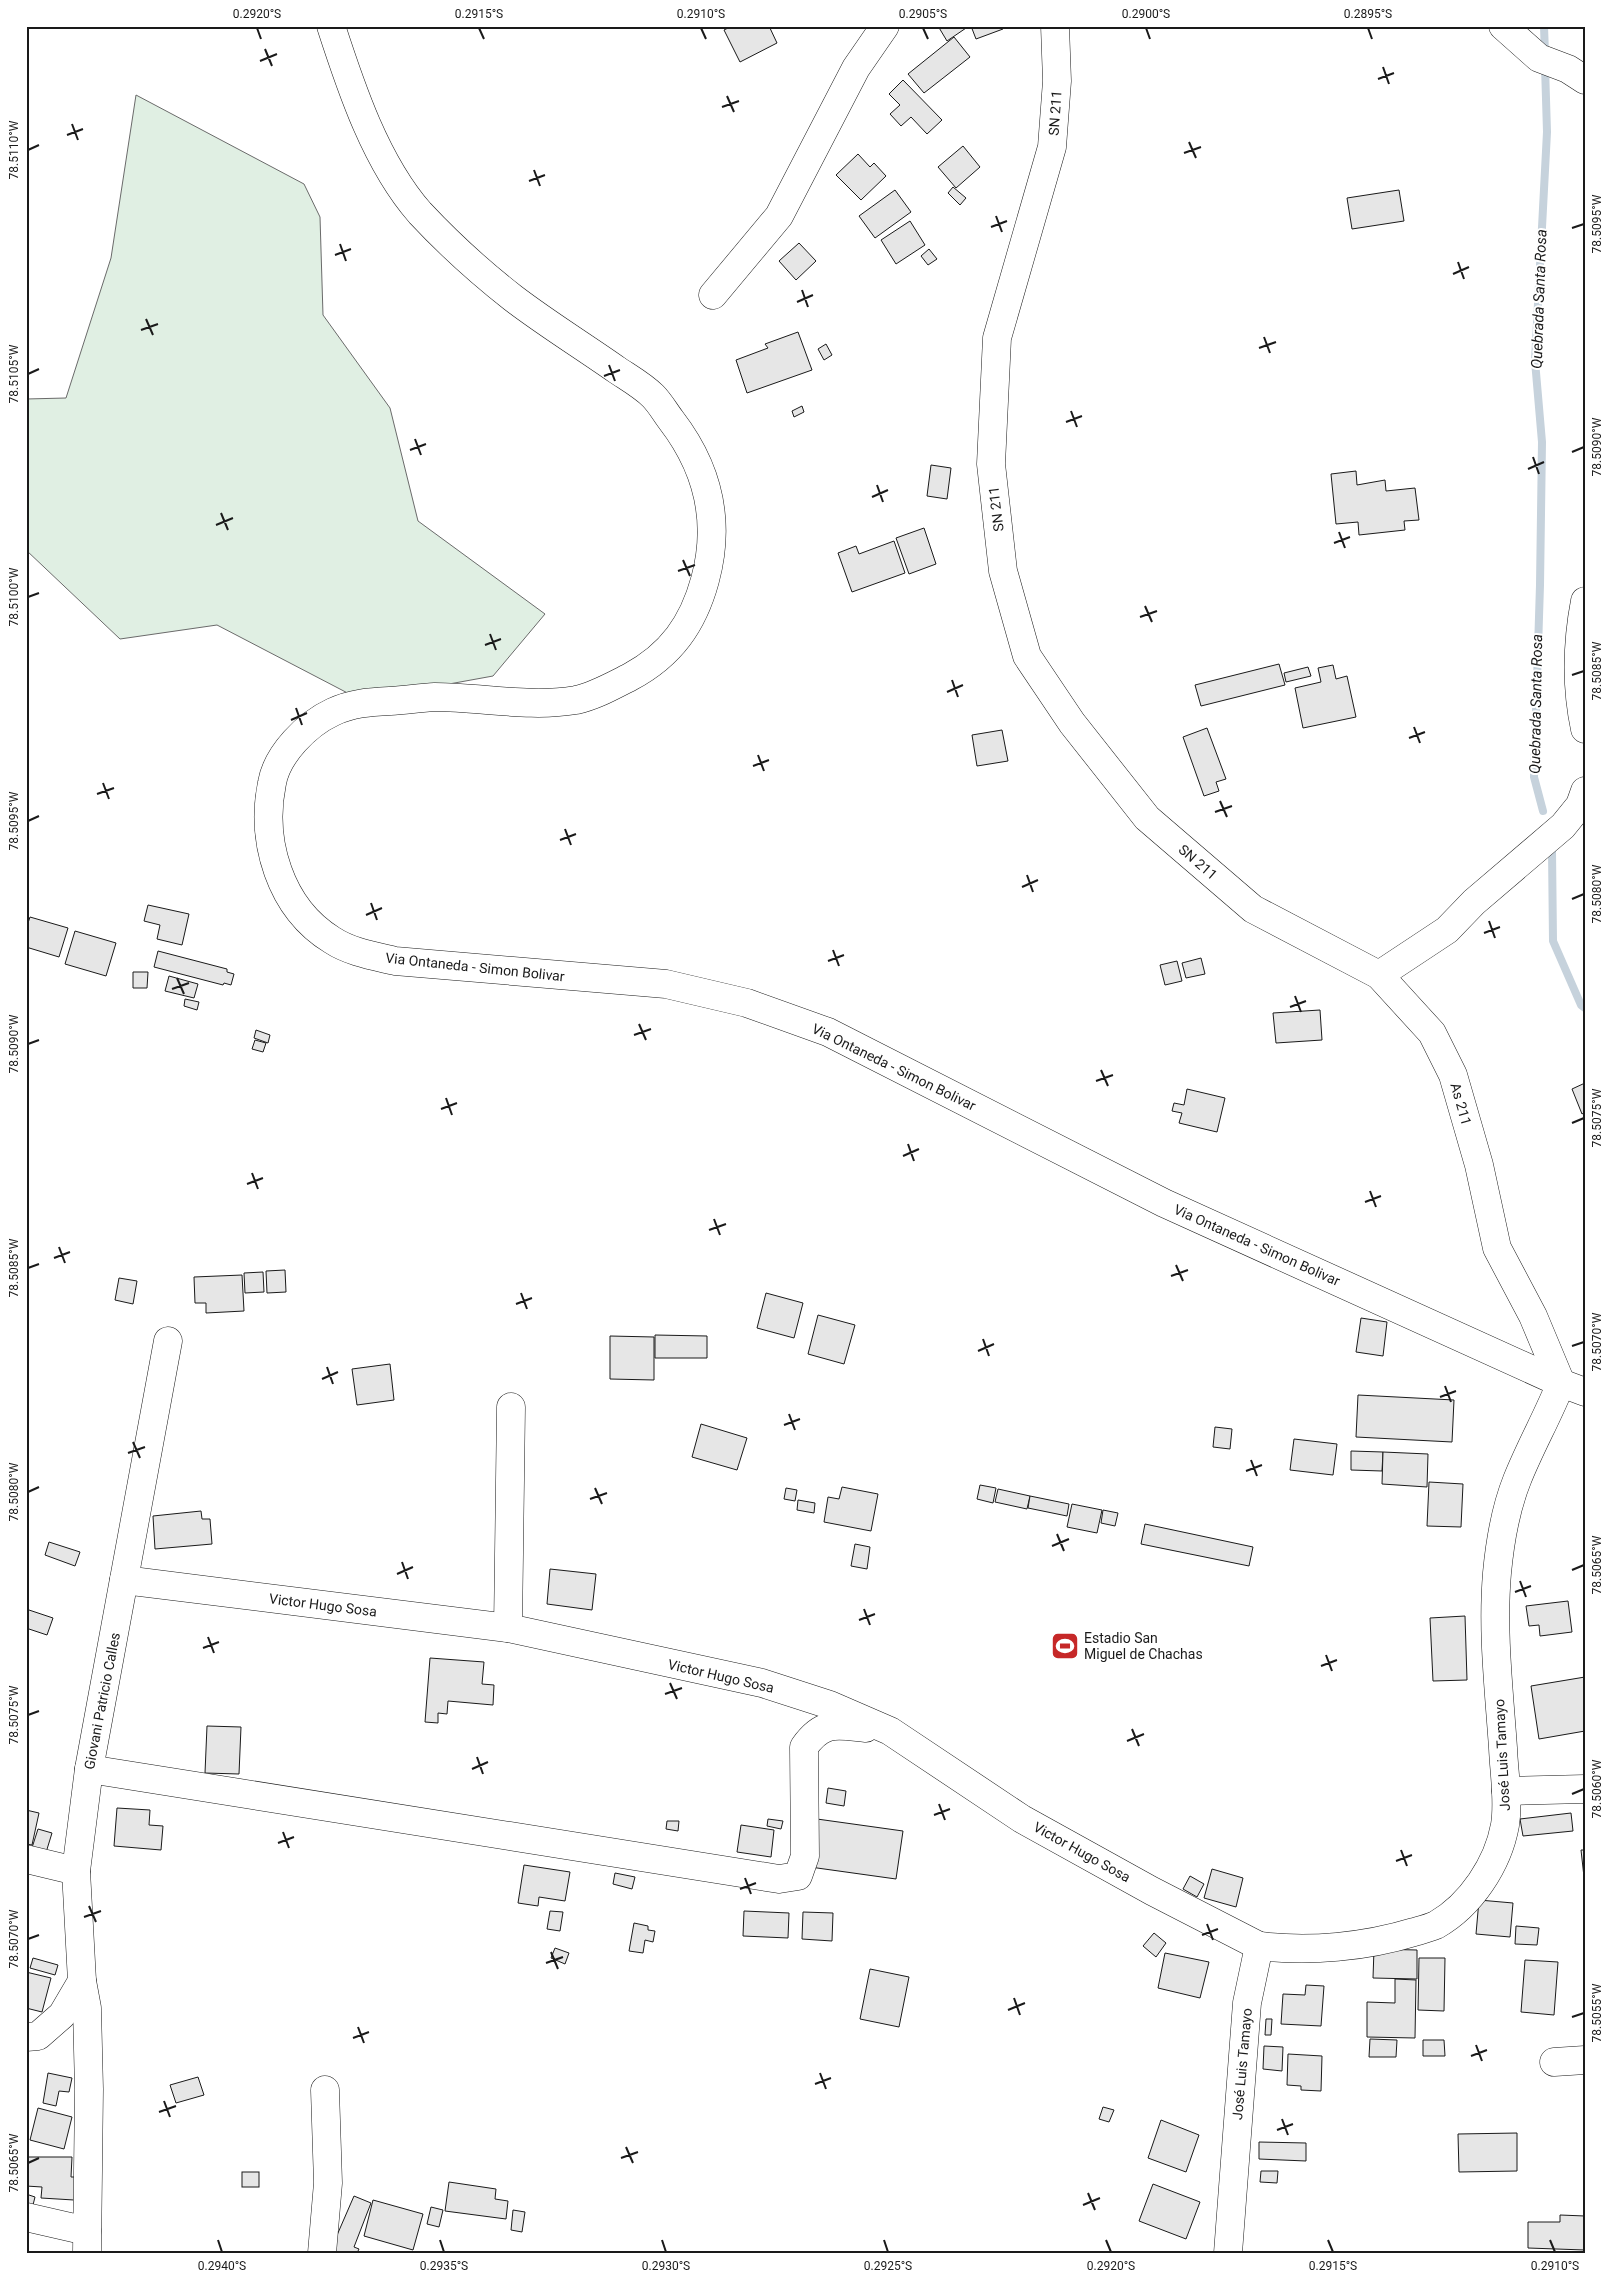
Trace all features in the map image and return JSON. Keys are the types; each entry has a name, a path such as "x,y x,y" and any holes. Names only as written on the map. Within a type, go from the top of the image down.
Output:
{"street":[{"name":"Via Ontaneda - Simon Bolivar","path":"331,26 367,123 395,178 418,210 449,242 513,298 652,395 687,440 710,496 713,533 704,580 687,625 673,646 639,672 592,696 550,703 435,697 359,702 330,713 305,730 286,752 272,780 269,824 272,854 278,876 291,898 310,921 331,940 362,954 395,961 666,984 747,1003 828,1032 1164,1203 1573,1388"},
{"path":"713,295 779,216 856,68 885,26"},
{"name":"SN 211","path":"1055,26 1057,80 1052,147 997,338 991,464 1003,571 1027,656 1072,723 1147,818 1253,909"},
{"path":"1503,26 1539,58 1577,75"},
{"path":"1585,601 1578,638 1581,710 1585,729"},
{"path":"1379,975 1447,930 1474,902 1563,826 1580,805 1585,791"},
{"name":"As 211","path":"1253,909 1379,975 1432,1033 1452,1075 1479,1164 1497,1248 1573,1388"},
{"name":"Giovani Patricio Calles","path":"87,2242 89,2089 87,2008 82,1981 76,1871 89,1769 168,1341"},
{"name":"José Luis Tamayo","path":"1228,2253 1247,2003 1259,1946 1281,1948 1346,1945 1394,1938 1435,1925 1469,1899 1497,1856 1505,1824 1506,1791 1496,1645 1497,1574 1503,1522 1516,1480 1549,1414 1573,1388"},
{"path":"508,1628 511,1407"},
{"name":"Victor Hugo Sosa","path":"124,1580 508,1628 762,1684 830,1705 890,1731 1022,1819 1152,1891 1259,1946"},
{"path":"89,1769 779,1879 798,1876 805,1856 804,1747 814,1734 832,1726 890,1731"},
{"path":"1506,1791 1585,1789"},
{"path":"26,1859 76,1871"},
{"path":"26,2037 38,2036 62,2015 82,1981"},
{"path":"1554,2062 1585,2060"},
{"path":"322,2253 328,2183 324,2090"},
{"path":"26,2217 87,2242"}],"green space":[{"path":"136,95 304,184 320,217 323,315 390,408 418,521 545,614 493,676 361,700 217,625 120,639 26,550 26,399 66,398 111,258"}],"building":[{"path":"732,26 769,26 777,43 740,62 724,30"},
{"path":"938,26 969,26 947,41"},
{"path":"971,26 1002,26 1003,29 976,39"},
{"path":"954,37 970,57 924,93 908,74"},
{"path":"903,80 942,120 927,134 911,117 901,126 890,114 900,105 889,94"},
{"path":"963,146 980,167 956,188 938,167"},
{"path":"858,154 870,167 874,163 886,176 861,200 836,175"},
{"path":"953,187 966,198 960,205 948,193"},
{"path":"895,190 911,212 875,238 859,216"},
{"path":"1399,190 1404,221 1352,229 1347,198"},
{"path":"910,221 925,245 896,264 881,240"},
{"path":"799,243 816,261 796,280 779,261"},
{"path":"929,249 937,259 928,265 921,256"},
{"path":"798,332 812,370 747,393 736,360 768,348 765,344"},
{"path":"826,344 832,355 824,360 818,349"},
{"path":"802,406 804,412 794,417 792,411"},
{"path":"931,465 951,468 947,499 927,496"},
{"path":"1356,471 1357,485 1385,480 1386,491 1415,488 1419,520 1404,521 1405,530 1359,535 1358,522 1336,524 1331,474"},
{"path":"924,528 936,564 909,574 896,538"},
{"path":"894,541 905,573 852,592 838,553 856,546 859,554"},
{"path":"1279,664 1285,685 1201,706 1195,685"},
{"path":"1333,665 1336,679 1347,676 1356,717 1303,728 1295,688 1321,682 1318,668"},
{"path":"1308,667 1311,676 1286,682 1284,673"},
{"path":"1207,728 1226,779 1216,782 1219,791 1204,796 1183,737"},
{"path":"1002,730 1008,761 977,766 972,735"},
{"path":"148,905 189,914 182,945 157,939 160,925 144,921"},
{"path":"30,917 68,928 59,957 26,947 26,929"},
{"path":"75,931 116,943 106,976 65,964"},
{"path":"158,951 227,969 227,972 234,974 231,985 224,983 223,985 154,967"},
{"path":"1201,958 1205,974 1186,978 1182,963"},
{"path":"1177,961 1182,981 1165,985 1160,965"},
{"path":"133,972 148,972 147,988 133,988"},
{"path":"169,976 198,984 194,998 165,991"},
{"path":"185,999 199,1002 197,1010 184,1006"},
{"path":"1320,1010 1322,1040 1276,1043 1273,1013"},
{"path":"256,1030 270,1035 268,1043 254,1038"},
{"path":"255,1040 266,1043 263,1052 252,1049"},
{"path":"1585,1083 1585,1112 1582,1114 1572,1089"},
{"path":"1187,1089 1225,1098 1217,1132 1179,1123 1182,1113 1172,1111 1174,1103 1184,1105"},
{"path":"285,1270 286,1292 267,1293 266,1271"},
{"path":"263,1272 264,1292 245,1293 244,1273"},
{"path":"242,1275 244,1311 206,1313 206,1303 195,1303 194,1277"},
{"path":"119,1278 137,1281 133,1304 115,1300"},
{"path":"766,1293 803,1303 794,1338 757,1328"},
{"path":"818,1315 855,1325 844,1364 808,1354"},
{"path":"1361,1318 1387,1322 1383,1356 1356,1352"},
{"path":"655,1335 707,1336 707,1358 655,1358"},
{"path":"610,1336 654,1337 654,1380 610,1379"},
{"path":"390,1364 394,1400 357,1405 352,1369"},
{"path":"1358,1395 1454,1400 1452,1442 1356,1437"},
{"path":"701,1424 747,1438 737,1470 692,1457"},
{"path":"1215,1427 1232,1429 1230,1449 1213,1447"},
{"path":"1294,1439 1337,1444 1333,1475 1290,1470"},
{"path":"1351,1451 1383,1452 1382,1471 1351,1470"},
{"path":"1383,1452 1428,1454 1427,1487 1382,1484"},
{"path":"1429,1482 1463,1484 1461,1527 1427,1526"},
{"path":"980,1485 996,1488 993,1503 977,1499"},
{"path":"842,1487 878,1494 871,1531 824,1522 828,1497 839,1499"},
{"path":"786,1488 797,1490 795,1501 784,1499"},
{"path":"998,1489 1030,1496 1027,1509 995,1502"},
{"path":"1030,1496 1069,1504 1067,1516 1028,1508"},
{"path":"798,1500 815,1503 814,1513 797,1510"},
{"path":"1072,1504 1102,1510 1097,1533 1067,1527"},
{"path":"1103,1510 1118,1513 1115,1526 1101,1523"},
{"path":"201,1511 202,1519 210,1519 212,1544 155,1549 153,1516"},
{"path":"1145,1524 1253,1547 1249,1566 1141,1544"},
{"path":"49,1542 80,1552 75,1566 45,1555"},
{"path":"855,1544 870,1547 867,1569 851,1566"},
{"path":"550,1569 596,1574 592,1610 547,1604"},
{"path":"1568,1601 1572,1632 1540,1636 1539,1625 1529,1626 1526,1606"},
{"path":"26,1609 53,1618 47,1635 26,1628"},
{"path":"1465,1616 1467,1680 1433,1681 1430,1618"},
{"path":"430,1658 484,1662 482,1684 494,1685 493,1705 448,1701 447,1714 438,1713 438,1723 425,1722"},
{"path":"1585,1677 1585,1731 1539,1739 1531,1686"},
{"path":"207,1726 241,1727 239,1774 205,1773"},
{"path":"828,1788 846,1791 844,1806 826,1803"},
{"path":"117,1808 150,1810 149,1825 163,1826 161,1850 114,1846"},
{"path":"26,1810 39,1813 32,1845 26,1844"},
{"path":"1571,1813 1573,1831 1523,1836 1520,1819"},
{"path":"768,1819 783,1821 781,1829 767,1826"},
{"path":"817,1819 903,1831 896,1879 810,1867"},
{"path":"667,1821 679,1821 678,1831 666,1829"},
{"path":"741,1825 774,1830 771,1857 737,1852"},
{"path":"38,1829 52,1833 44,1859 30,1854"},
{"path":"1581,1850 1585,1850 1585,1886"},
{"path":"524,1865 570,1872 565,1901 539,1897 538,1906 518,1903"},
{"path":"1212,1869 1243,1878 1236,1907 1204,1898"},
{"path":"615,1873 635,1877 632,1889 613,1884"},
{"path":"1190,1876 1204,1884 1197,1897 1183,1889"},
{"path":"1479,1900 1513,1903 1510,1937 1476,1934"},
{"path":"550,1911 563,1912 560,1931 547,1929"},
{"path":"744,1911 789,1913 788,1938 743,1936"},
{"path":"803,1912 833,1913 832,1941 802,1939"},
{"path":"634,1923 648,1926 648,1930 655,1931 653,1942 645,1940 643,1953 629,1951"},
{"path":"1516,1926 1539,1928 1537,1945 1515,1944"},
{"path":"1154,1933 1166,1943 1156,1957 1143,1946"},
{"path":"555,1948 569,1953 565,1964 551,1958"},
{"path":"1374,1949 1417,1950 1417,1979 1373,1978"},
{"path":"1165,1953 1209,1962 1200,1998 1158,1988"},
{"path":"33,1958 58,1965 55,1975 30,1968"},
{"path":"1419,1958 1445,1958 1444,2011 1418,2010"},
{"path":"1525,1960 1558,1962 1554,2015 1521,2012"},
{"path":"870,1969 909,1977 899,2027 860,2019"},
{"path":"26,1972 51,1978 42,2012 26,2008"},
{"path":"1395,1979 1416,1980 1415,2038 1367,2037 1367,2002 1395,2003"},
{"path":"1306,1985 1324,1986 1321,2026 1281,2024 1283,1994 1305,1995"},
{"path":"1266,2019 1272,2019 1271,2035 1265,2035"},
{"path":"1370,2039 1397,2040 1396,2057 1369,2057"},
{"path":"1423,2040 1444,2040 1445,2056 1423,2056"},
{"path":"1264,2046 1283,2047 1282,2071 1263,2069"},
{"path":"1288,2054 1322,2056 1321,2091 1301,2090 1301,2086 1287,2085"},
{"path":"48,2073 72,2078 69,2092 59,2091 56,2106 43,2103"},
{"path":"198,2077 204,2095 176,2103 170,2085"},
{"path":"1103,2107 1114,2110 1109,2122 1099,2119"},
{"path":"38,2108 72,2117 64,2149 30,2140"},
{"path":"1161,2120 1199,2135 1186,2172 1148,2158"},
{"path":"1517,2133 1517,2171 1459,2172 1458,2134"},
{"path":"1259,2142 1306,2143 1306,2161 1259,2159"},
{"path":"26,2157 72,2157 71,2177 76,2177 74,2200 41,2198 42,2187 26,2186"},
{"path":"1261,2171 1278,2171 1277,2183 1260,2182"},
{"path":"242,2172 259,2172 259,2187 242,2187"},
{"path":"449,2182 496,2189 495,2199 508,2201 506,2219 445,2211"},
{"path":"1153,2184 1200,2202 1186,2239 1139,2221"},
{"path":"26,2194 35,2197 32,2209 26,2207"},
{"path":"354,2196 371,2203 354,2247 359,2249 357,2253 338,2253 331,2249"},
{"path":"373,2200 423,2214 413,2250 364,2236"},
{"path":"431,2207 443,2210 439,2227 427,2224"},
{"path":"513,2210 525,2212 522,2232 511,2230"},
{"path":"1560,2215 1585,2216 1585,2250 1528,2248 1528,2222 1560,2222"}],"waterway":[{"name":"Quebrada Santa Rosa","path":"1544,26 1545,54"},
{"name":"Quebrada Santa Rosa","path":"1543,811 1534,777 1542,442 1535,361 1547,132 1545,66"},
{"path":"1552,850 1553,941 1581,1005 1585,1008"}],"place":[{"name":"Estadio San Miguel de Chachas","path":"1065,1646"}]}
